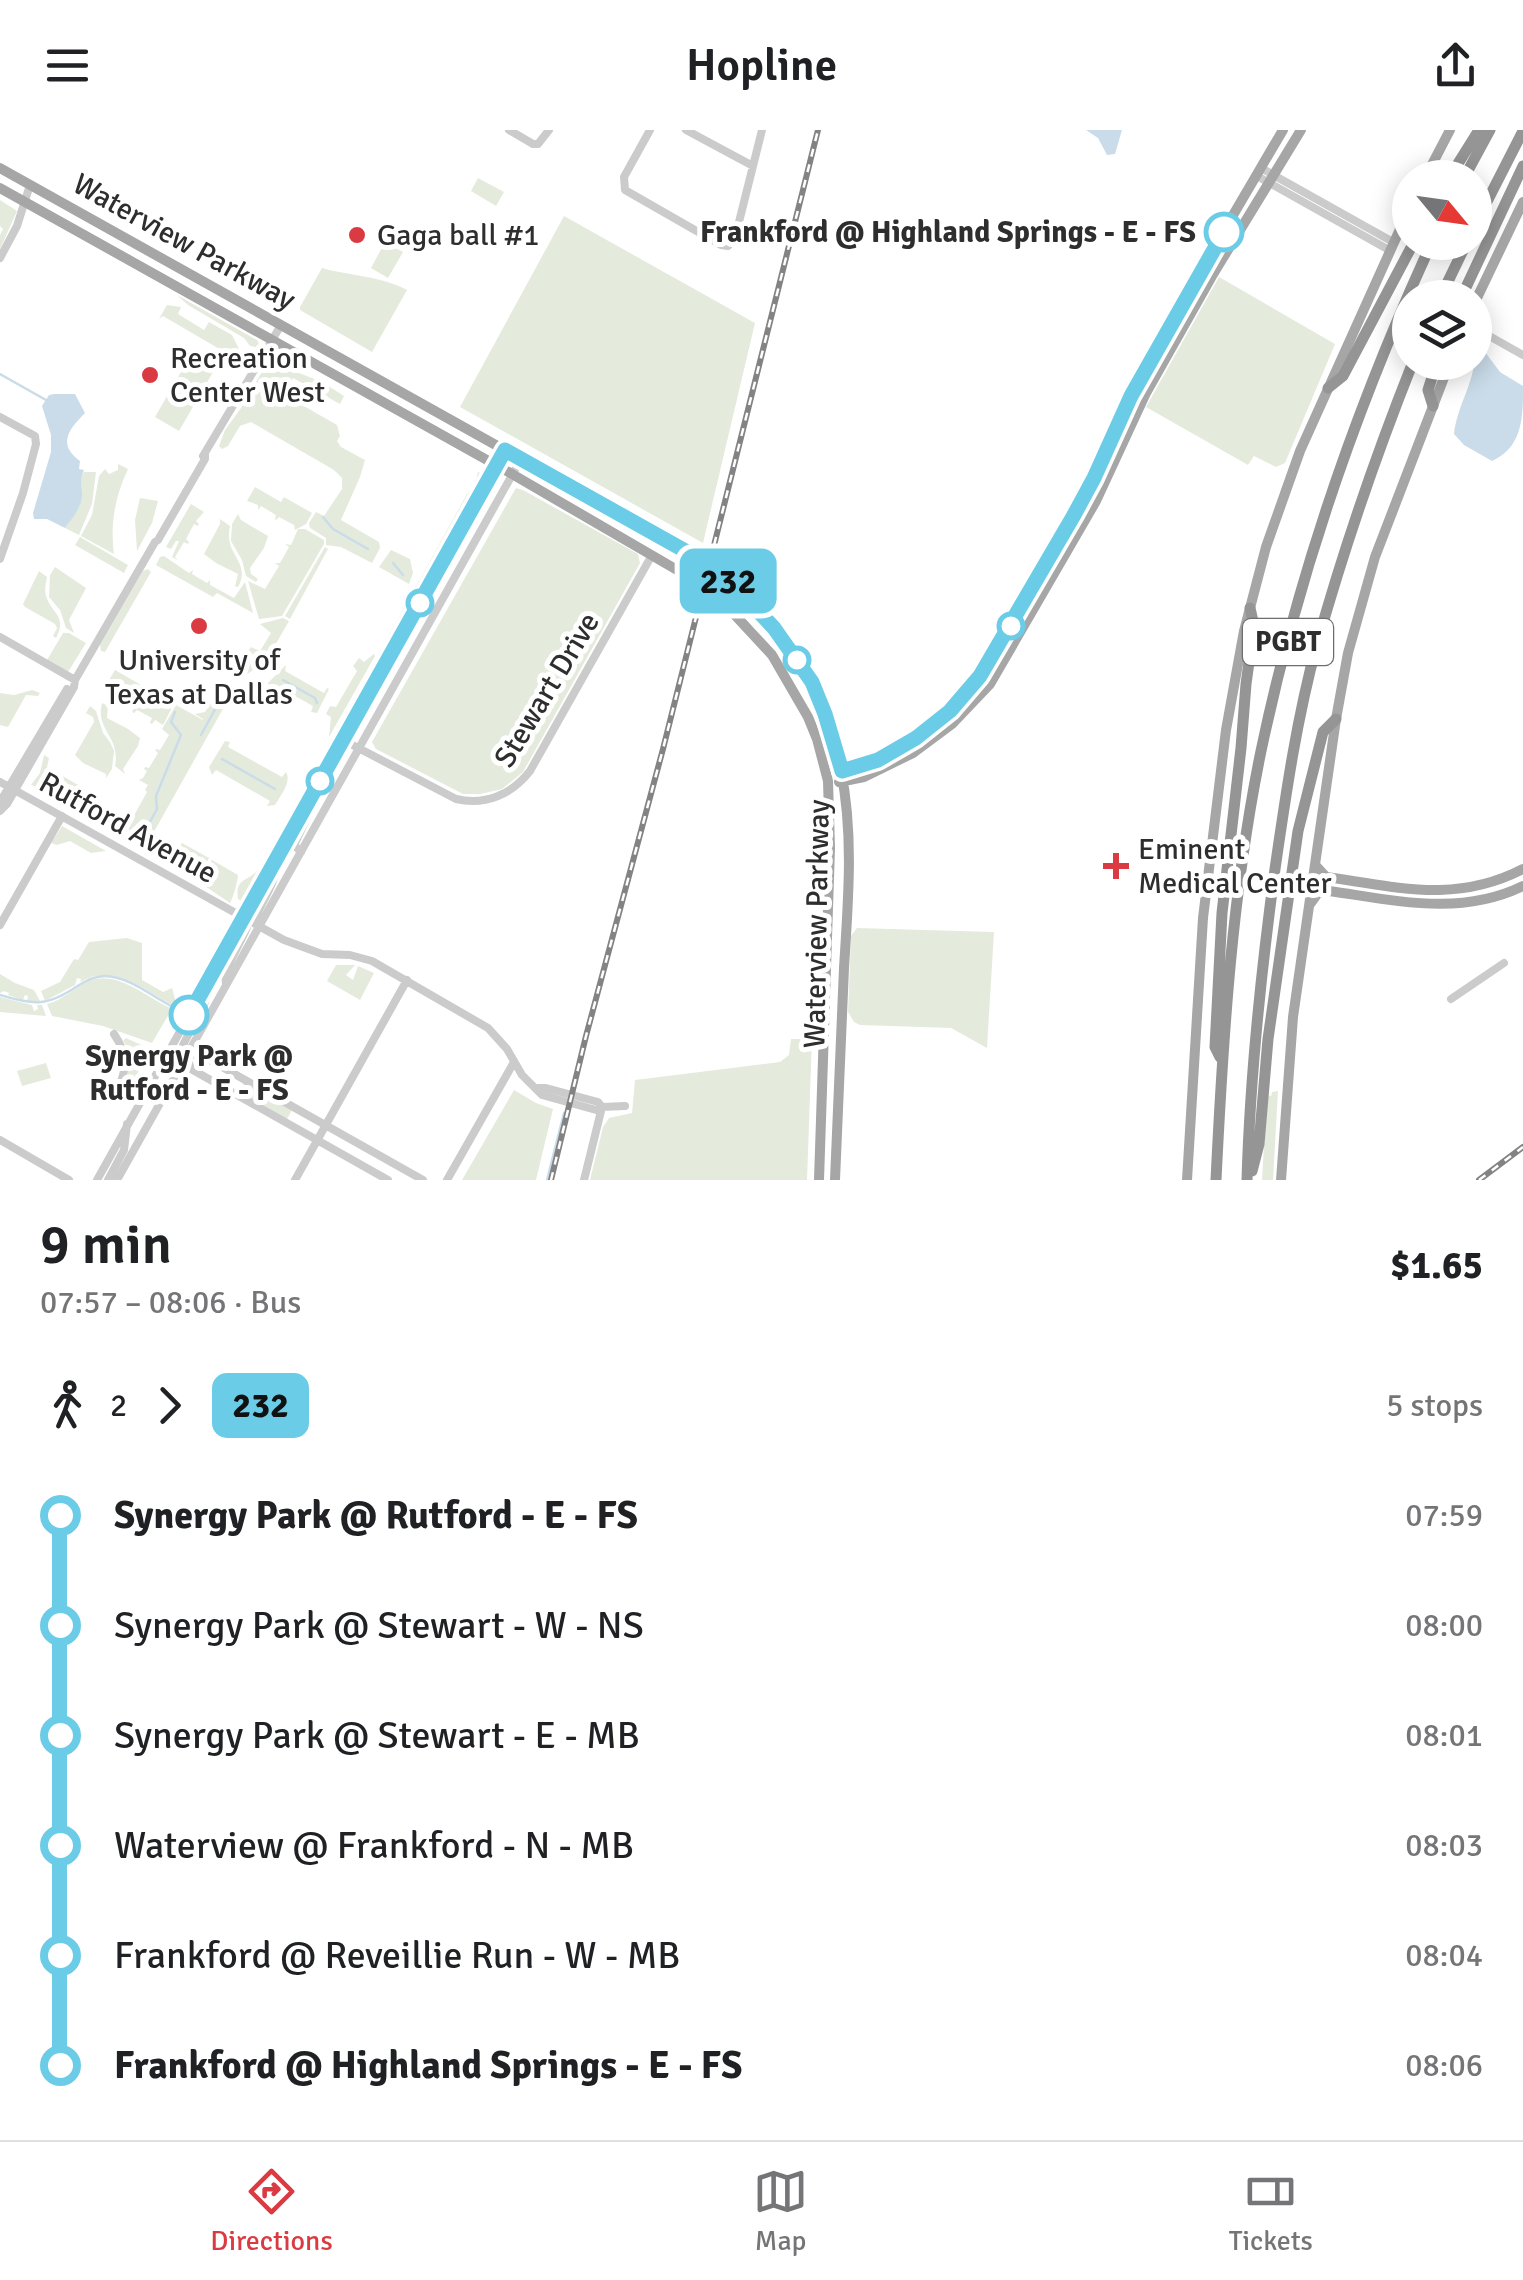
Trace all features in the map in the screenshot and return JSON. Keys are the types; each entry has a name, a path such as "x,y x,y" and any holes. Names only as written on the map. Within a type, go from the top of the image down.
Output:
{"highway":[{"path":"1460,160 1479,130"},
{"path":"1474,160 1490,130"},
{"path":"1492,192 1523,131"},
{"path":"1469,280 1523,166"},
{"path":"1328,388 1343,376 1404,260"},
{"name":"PGBT","path":"1216,1180 1222,1061 1239,884 1274,694 1343,458 1424,260"},
{"name":"PGBT","path":"1249,1180 1254,1050 1264,949 1294,744 1317,646 1359,505 1407,380"},
{"path":"1431,380 1428,390 1432,406"},
{"path":"1222,1061 1215,1047 1220,946 1254,626 1250,608"},
{"path":"1249,1180 1259,1144 1268,1039 1298,831 1323,732 1336,719"}],"main road":[{"path":"1080,518 1131,396 1283,130"},
{"path":"828,781 882,769 913,753 952,724 982,694 1080,518 1107,478 1146,393 1301,130"},
{"path":"1434,160 1450,130"},
{"name":"Waterview Parkway","path":"0,168 709,565 759,610 797,660 819,698 842,777 848,851 835,1180"},
{"name":"Waterview Parkway","path":"0,188 652,555 722,601 756,635 783,670 818,739 828,781 830,848 818,1180"},
{"path":"1486,280 1523,202"},
{"path":"1187,1180 1204,911 1226,726 1250,608 1282,498 1391,246"},
{"path":"1282,1180 1289,1056 1348,654 1367,581 1443,380"},
{"path":"437,432 446,418"},
{"path":"783,670 797,660"},
{"path":"1315,865 1326,876 1423,890 1481,886 1523,869"},
{"path":"1309,904 1318,893 1328,891 1456,905 1518,888 1508,877"},
{"path":"1420,904 1423,890"},
{"path":"824,1032 841,1033"}],"street":[{"path":"509,130 533,144 544,139 548,130"},
{"path":"650,130 624,177 623,187 643,202 728,246 736,238 762,130"},
{"path":"686,130 752,166"},
{"path":"1259,172 1391,246"},
{"path":"0,258 17,226 30,185"},
{"path":"0,802 155,542 154,537 200,457 205,455 281,326"},
{"path":"1492,337 1523,354"},
{"path":"0,417 35,436 36,444 0,559"},
{"path":"97,1180 505,450"},
{"path":"117,1180 520,459"},
{"name":"Stewart Drive","path":"343,740 459,800 502,796 530,771 652,555"},
{"path":"0,638 74,681"},
{"path":"0,810 7,804 8,786"},
{"name":"Rutford Avenue","path":"8,786 259,927 312,951 361,956 407,980 488,1028 537,1088 598,1102 602,1107 625,1106"},
{"path":"301,852 294,845 318,795 317,786"},
{"path":"0,925 62,816"},
{"path":"259,927 255,919 274,880 276,858"},
{"path":"226,985 225,972 247,927 243,918"},
{"path":"1450,999 1504,963"},
{"path":"295,1180 407,980"},
{"path":"206,986 205,1002 183,1045 191,1069 388,1180"},
{"path":"114,1034 126,1058 120,1084"},
{"path":"171,1048 186,1056 199,1054 423,1180"},
{"path":"447,1180 514,1062"},
{"path":"584,1180 602,1107"},
{"path":"108,1180 124,1150 128,1124"},
{"path":"0,1140 69,1180"}],"shaded area":[{"path":"478,178 504,192 496,206 471,191"},
{"path":"0,200 17,211 0,249 3,229"},
{"path":"564,216 755,323 703,543 460,407"},
{"path":"385,242 403,252 388,278 371,268"},
{"path":"322,268 407,290 372,352 300,310"},
{"path":"1219,277 1335,344 1285,463 1276,467 1254,456 1248,465 1146,407"},
{"path":"177,295 257,340 261,348 250,346 244,338"},
{"path":"167,305 181,307 178,314 204,330 209,322 232,335 243,357 240,361 163,316 159,319"},
{"path":"189,358 213,372 179,431 155,417"},
{"path":"270,358 344,396 340,404 293,378 283,394 337,425 341,447 365,460 341,520 379,542 372,563 341,547 326,545 326,538 310,528 316,512 324,516 342,489 342,478 334,470 251,422 240,426 228,446 219,446"},
{"path":"118,464 128,469 115,510 114,554 81,536 92,515 99,476 105,469 109,474 118,470"},
{"path":"84,472 96,472 92,504 79,535 65,528 80,505 80,478"},
{"path":"478,472 482,476 244,902 238,899 240,884 262,865 475,484"},
{"path":"255,487 312,513 306,524 295,530 294,525 279,517 276,520 276,515 261,506 258,510 258,505 247,501"},
{"path":"516,488 638,554 640,563 523,772 502,789 463,794 376,749 372,742"},
{"path":"140,498 158,501 137,551 135,520"},
{"path":"191,504 204,512 186,539 188,544 184,542 175,557 178,560 172,557 179,541 171,549 166,547"},
{"path":"238,514 241,520 268,536 250,568 258,579 256,582 246,576 231,541 232,524"},
{"path":"220,519 230,526 230,544 242,571 238,587 238,574 204,554"},
{"path":"298,529 305,529 324,540 324,544 282,616 259,619 248,581 265,589 279,566 275,563 280,563 289,547 285,544 291,545"},
{"path":"80,537 128,565 124,573 75,545"},
{"path":"325,547 328,549 290,619 285,616"},
{"path":"391,550 410,559 413,573 409,584 379,567"},
{"path":"164,556 189,573 193,570 192,574 207,583 210,580 210,585 234,598 245,582 253,613 217,593 213,597 156,565"},
{"path":"55,567 86,588 69,620 74,633 66,628 60,610 49,597 50,575"},
{"path":"39,571 47,577 46,596 59,620 56,638 55,624 23,604"},
{"path":"143,571 151,572 105,652 101,651 100,645"},
{"path":"283,618 289,621 266,661 243,677 230,670 240,662 254,663 252,654 245,656 244,652 251,647 260,651 271,633 260,624"},
{"path":"63,633 86,643 68,672 47,660"},
{"path":"374,654 329,737 331,717 326,714 330,706 336,707 357,671 353,666 359,658 364,662"},
{"path":"286,665 285,671 324,693 329,689 317,713 311,712 313,706 273,684 268,688 268,683"},
{"path":"115,670 174,704 163,725 155,720 150,723 152,718 137,710 132,712 134,708 103,690"},
{"path":"224,686 233,691 146,846 131,838 133,833 127,828 148,785 139,780 158,753 155,750 160,750 169,735 162,729 176,705 203,720 195,714 205,712"},
{"path":"32,690 40,693 26,695 8,727 0,725 0,693 14,695"},
{"path":"102,703 108,706 107,718 140,738 123,769 125,774 115,766 115,748 102,720"},
{"path":"90,706 114,751 112,769 106,778 106,774 75,755 94,722 86,713"},
{"path":"225,741 230,742 228,747 282,777 286,772 286,784 275,805 267,806 270,801 216,770 212,775 209,767"},
{"path":"44,755 49,758 47,767 102,796 99,801 91,809 68,796 31,785 40,773"},
{"path":"62,826 106,851 91,853 70,841 51,843"},
{"path":"182,843 209,858 198,877 179,867 185,856 167,846 178,849"},
{"path":"212,860 238,875 230,903 199,882"},
{"path":"857,928 994,932 987,1048 951,1028 854,1022 848,1012 851,936"},
{"path":"127,938 142,943 142,980 163,992 172,988 176,1002 152,1043 103,1026 52,1016 47,1004 100,978 132,986 171,1008 172,1005 128,980 104,975 80,982 77,978 75,985 45,1001 41,991 60,982 89,942"},
{"path":"336,965 355,965 346,975 353,980 358,966 374,973 360,1000 327,981"},
{"path":"0,974 34,990 40,1001 0,993"},
{"path":"0,997 32,1005 34,1011 42,1005 46,1016 0,1012"},
{"path":"126,1038 148,1048 134,1080 126,1078 130,1058 123,1041"},
{"path":"791,1039 812,1039 807,1180 590,1180 603,1127 609,1118 632,1113 635,1080 780,1062 789,1055"},
{"path":"46,1063 51,1078 22,1086 17,1071"},
{"path":"244,1083 292,1110 287,1119 239,1092"},
{"path":"514,1090 553,1109 536,1180 462,1180"},
{"path":"1278,1091 1273,1180 1262,1180 1267,1095"}],"water":[{"path":"1086,130 1122,130 1115,154 1107,155 1098,138"},
{"path":"1492,361 1500,372 1523,386 1519,430 1510,448 1492,461 1464,445 1454,434 1471,380 1492,380"},
{"path":"54,394 75,394 85,413 68,436 69,448 80,461 79,469 84,470 80,505 65,528 47,519 34,519 33,513 51,452 51,435 42,406"}],"waterway":[{"path":"0,374 46,400"},
{"path":"323,517 333,529 368,549"},
{"path":"393,563 403,575"},
{"path":"283,680 315,698 317,703"},
{"path":"201,735 219,702 222,686"},
{"path":"141,838 157,809 156,796 181,735 171,722 175,712"},
{"path":"222,759 275,789"},
{"path":"0,995 31,1002 47,1001 90,979 105,976 131,983 171,1006"},
{"path":"547,1180 564,1113"}],"railway":[{"path":"551,1180 818,130"},
{"path":"1479,1180 1523,1147"}],"bus line":[{"name":"232","path":"189,1015 505,450 677,546 728,580 774,628 812,682 842,771 862,766 901,749 932,726 967,693 991,660 1074,515 1131,396 1224,232"}],"place":[{"name":"Frankford @ Highland Springs - E - FS","path":"1224,232"},
{"name":"Gaga ball #1","path":"357,235"},
{"name":"Recreation Center West","path":"150,375"},
{"name":"University of Texas at Dallas","path":"199,626"},
{"name":"Eminent Medical Center","path":"1116,866"},
{"name":"Synergy Park @ Rutford - E - FS","path":"189,1015"}]}
